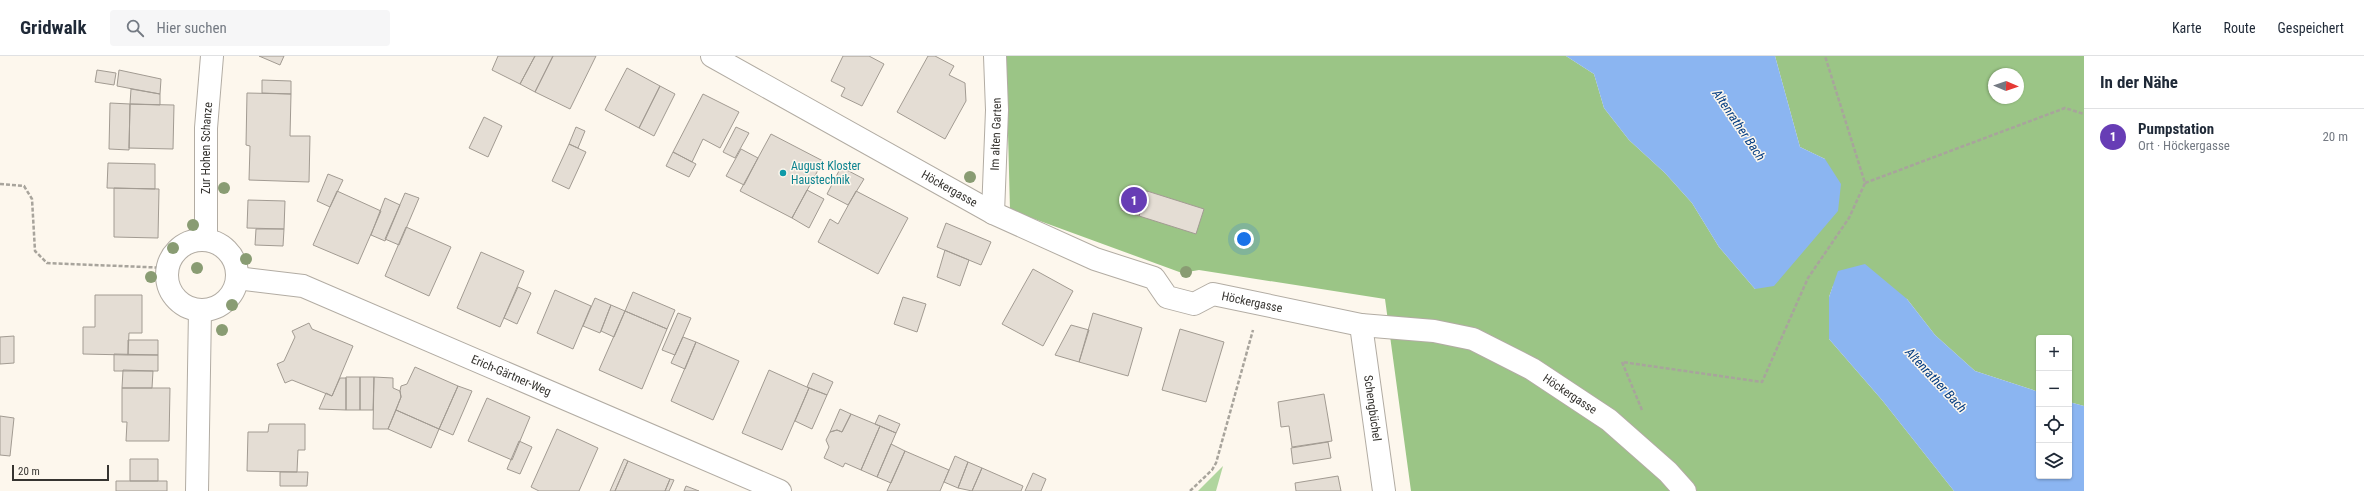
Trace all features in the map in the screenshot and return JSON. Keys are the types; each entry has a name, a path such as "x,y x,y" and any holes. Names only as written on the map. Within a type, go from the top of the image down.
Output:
{"street":[{"name":"Zur Hohen Schanze","path":"206,240 206,128 212,56"},
{"name":"Höckergasse","path":"712,56 993,213 1095,259 1154,278 1167,297 1194,304 1213,294 1361,325 1434,332 1473,339 1532,369 1609,420 1668,472 1685,491"},
{"name":"Im alten Garten","path":"993,213 998,110 995,56"},
{"path":"206,240 216,243 228,251 235,263 237,278 229,298 220,305 200,310 185,305 174,296 168,284 168,268 171,258 179,248 190,242 206,240"},
{"name":"Erich-Gärtner-Weg","path":"237,278 303,286 780,491"},
{"path":"197,491 200,310"},
{"name":"Schengbüchel","path":"1361,325 1384,491"}],"path":[{"path":"1644,413 1622,362 1762,382 1808,278 1849,218 1865,183 1825,56"},
{"path":"1865,183 2065,108 2084,114"},
{"path":"0,184 24,186 32,199 36,251 47,263 168,268"},
{"path":"1190,491 1212,470 1216,462 1254,327"}],"green space":[{"path":"1006,56 1566,56 1594,74 1604,108 1629,140 1665,173 1692,203 1719,247 1755,289 1825,159 1800,147 1775,56 2084,56 2084,406 2072,403 2072,335 2036,335 2036,391 1975,371 1935,335 1907,299 1833,286 1829,297 1829,339 1882,400 1954,491 1411,491 1385,299 1199,270 1182,273 1010,210"},
{"path":"1223,466 1216,491 1198,491"}],"water":[{"name":"Altenrather Bach","path":"1566,56 1775,56 1800,147 1825,159 1841,184 1838,211 1774,286 1755,289 1719,247 1692,203 1665,173 1629,140 1604,108 1594,74"},
{"name":"Altenrather Bach","path":"1865,264 1907,299 1935,335 1975,371 2036,391 2036,479 2072,479 2072,403 2084,406 2084,491 1954,491 1882,400 1829,339 1829,297 1838,271"}],"building":[{"path":"259,56 284,56 280,65"},
{"path":"498,56 535,56 520,84 492,70"},
{"path":"535,56 553,56 535,92 520,84"},
{"path":"553,56 596,56 570,109 535,92"},
{"path":"843,56 869,56 884,64 862,106 841,96 845,88 831,81"},
{"path":"928,56 935,56 954,66 949,75 965,83 966,101 945,139 897,112"},
{"path":"627,68 660,86 639,128 605,110"},
{"path":"97,70 116,73 114,85 95,82"},
{"path":"119,70 161,79 160,94 117,86"},
{"path":"262,80 291,81 291,94 262,93"},
{"path":"660,86 675,94 654,136 639,128"},
{"path":"131,89 160,94 160,105 130,104"},
{"path":"247,93 291,94 290,136 310,136 309,182 249,180 250,146 246,145"},
{"path":"703,94 739,112 720,148 703,139 692,162 673,152"},
{"path":"110,103 130,104 129,150 109,149"},
{"path":"130,104 174,105 173,149 129,148"},
{"path":"484,117 502,126 488,157 469,148"},
{"path":"576,127 585,131 578,148 569,144"},
{"path":"736,127 749,133 735,158 723,152"},
{"name":"August Kloster Haustechnik","path":"771,134 823,161 792,218 740,191"},
{"path":"569,144 586,152 569,189 552,181"},
{"path":"741,149 758,158 744,185 726,176"},
{"path":"673,152 696,164 689,177 666,166"},
{"path":"108,163 155,164 155,189 107,188"},
{"path":"841,167 864,179 848,205 827,194"},
{"path":"328,174 343,180 330,207 317,201"},
{"path":"1129,185 1147,191 1139,216 1121,210"},
{"path":"114,188 159,189 158,238 114,237"},
{"path":"807,190 824,199 809,228 792,218"},
{"path":"337,191 381,211 358,264 313,245"},
{"path":"856,191 908,218 878,274 818,242 830,219 838,224"},
{"path":"1147,191 1204,209 1196,234 1139,216"},
{"path":"405,193 419,198 399,245 385,239"},
{"path":"385,198 400,205 385,241 371,235"},
{"path":"248,200 285,201 284,229 247,228"},
{"path":"946,223 991,242 981,265 937,247"},
{"path":"406,227 451,247 429,296 385,276"},
{"path":"256,229 284,229 283,246 255,245"},
{"path":"945,250 969,260 960,286 937,277"},
{"path":"481,252 524,271 500,327 457,308"},
{"path":"1033,269 1073,291 1043,346 1002,324"},
{"path":"518,287 531,293 517,324 504,318"},
{"path":"555,290 591,306 573,349 537,333"},
{"path":"633,292 675,310 667,329 625,311"},
{"path":"95,295 142,295 142,333 129,333 128,355 83,354 83,327 95,327"},
{"path":"903,297 926,304 917,332 894,324"},
{"path":"595,298 611,305 600,333 583,326"},
{"path":"611,305 625,311 614,337 601,331"},
{"path":"625,311 667,329 642,389 599,370"},
{"path":"678,313 691,318 675,355 662,350"},
{"path":"1093,313 1142,328 1128,376 1079,362"},
{"path":"309,323 312,329 353,346 332,396 292,380 285,383 277,364 284,361 295,337 292,331"},
{"path":"1071,325 1089,330 1079,362 1055,355"},
{"path":"1180,329 1224,342 1206,402 1162,390"},
{"path":"14,336 14,363 0,364 0,337"},
{"path":"683,337 696,342 685,369 671,363"},
{"path":"128,340 158,340 158,355 128,355"},
{"path":"696,342 739,361 713,420 671,401"},
{"path":"114,354 158,355 158,371 114,371"},
{"path":"415,367 458,386 439,429 396,410 401,397 401,386 407,384"},
{"path":"123,370 153,371 152,388 122,388"},
{"path":"769,370 809,388 782,450 742,433"},
{"path":"813,373 833,382 827,395 807,387"},
{"path":"346,377 360,377 360,410 346,410"},
{"path":"360,377 374,377 373,410 360,410"},
{"path":"374,377 393,378 393,388 400,391 401,397 388,429 373,429"},
{"path":"340,378 346,378 346,410 319,409 326,393 332,396"},
{"path":"458,386 472,391 453,435 439,429"},
{"path":"122,388 170,388 169,441 126,441 127,422 122,422"},
{"path":"809,388 827,395 812,429 795,421"},
{"path":"1324,394 1332,441 1292,447 1289,426 1281,427 1278,402"},
{"path":"487,398 530,417 512,460 468,441"},
{"path":"840,409 851,414 842,432 837,430 830,432"},
{"path":"396,410 439,429 431,448 388,429"},
{"path":"851,414 880,426 861,470 845,463 843,467 824,458 829,447 826,440 830,432 837,430 842,432"},
{"path":"879,415 900,424 896,433 875,424"},
{"path":"0,416 14,418 10,456 0,455"},
{"path":"269,424 305,424 305,450 298,450 297,472 247,471 248,432 268,432"},
{"path":"880,426 896,433 877,477 861,470"},
{"path":"557,429 598,448 579,491 539,491 531,487"},
{"path":"519,441 532,447 520,474 507,469"},
{"path":"1328,442 1331,458 1293,464 1291,448"},
{"path":"891,444 905,451 891,483 877,477"},
{"path":"905,451 949,470 940,491 887,491"},
{"path":"955,456 968,462 958,488 944,482"},
{"path":"130,459 158,459 158,481 130,481"},
{"path":"624,459 628,461 615,491 610,491"},
{"path":"628,461 670,479 665,491 615,491"},
{"path":"968,462 982,468 972,491 958,488"},
{"path":"982,468 1023,486 1021,491 972,491"},
{"path":"280,472 308,472 307,486 280,486"},
{"path":"1033,473 1046,479 1041,491 1025,491"},
{"path":"1338,476 1341,491 1296,491 1295,483"},
{"path":"670,479 674,480 669,491 665,491"},
{"path":"116,481 167,481 167,491 116,491"},
{"path":"686,486 699,491 684,491"}],"place":[{"name":"August Kloster Haustechnik","path":"783,173"},
{"name":"Pumpstation","path":"1134,200"}]}
